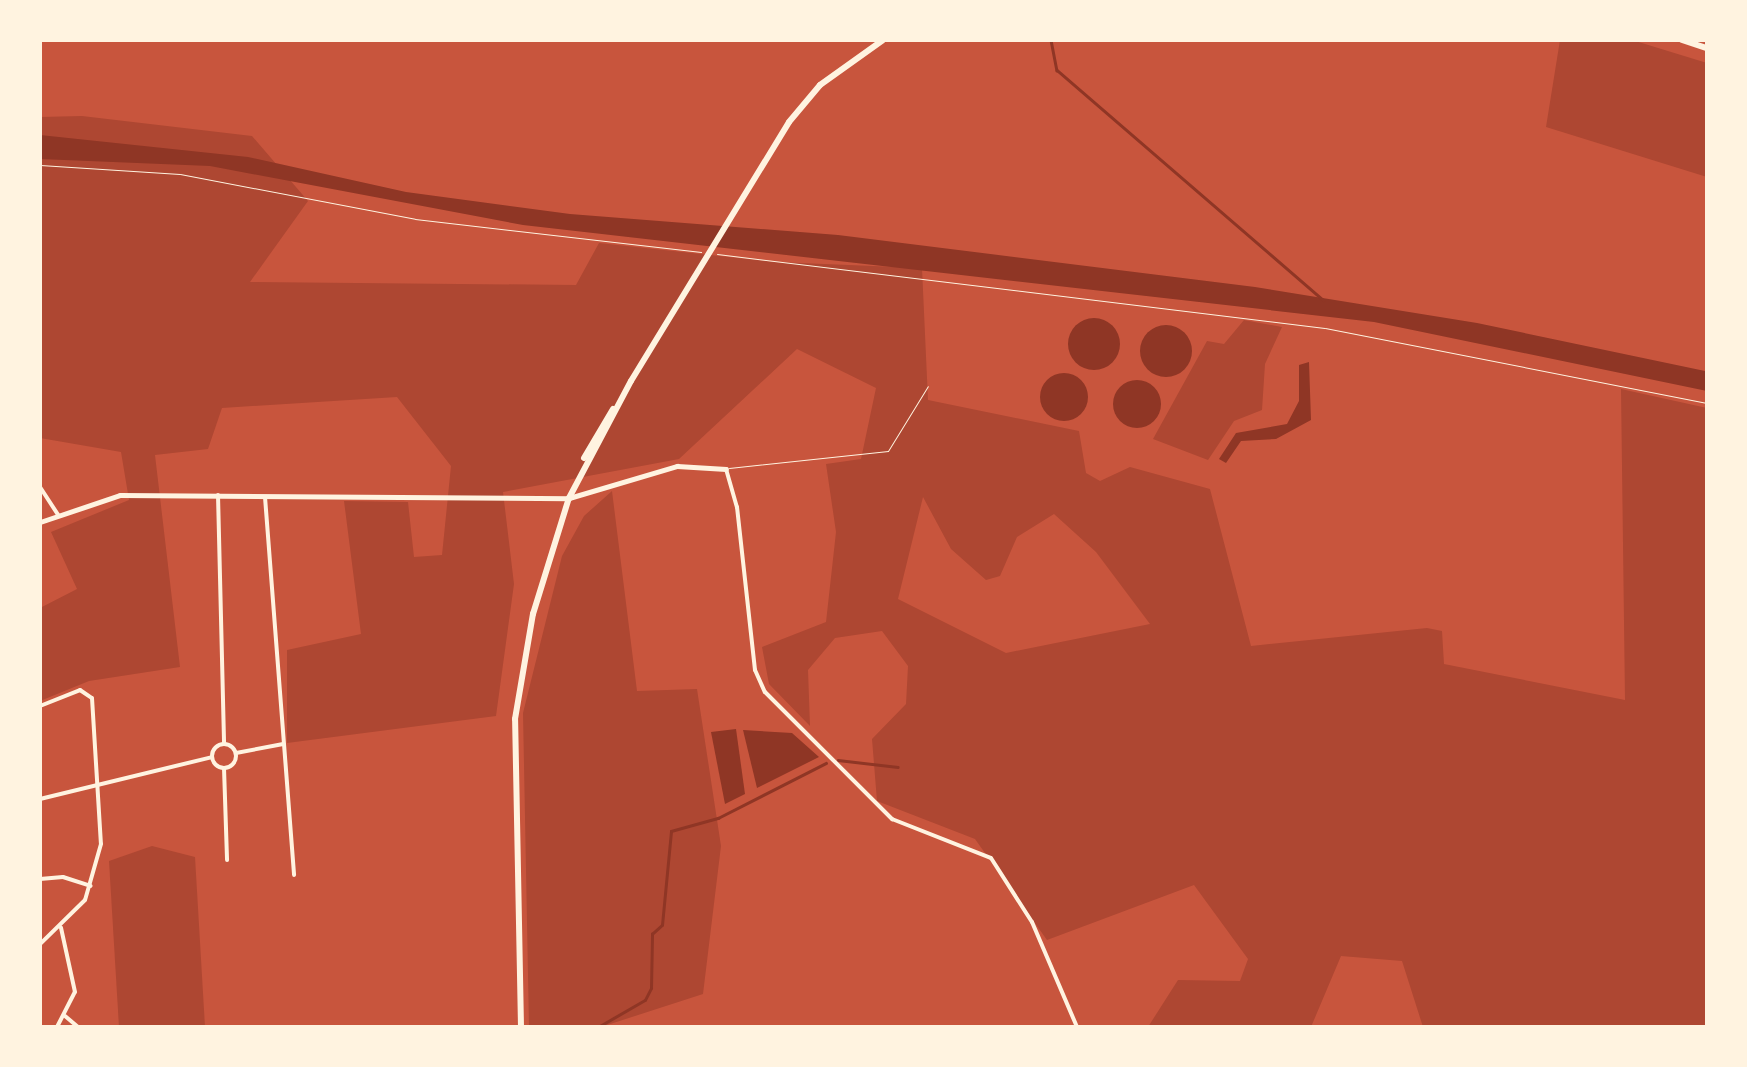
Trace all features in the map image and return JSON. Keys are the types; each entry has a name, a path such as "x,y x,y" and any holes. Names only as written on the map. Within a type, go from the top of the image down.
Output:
{"main road":[{"path":"521,1027 515,719 533,614 569,498 591,439 617,405 810,95 882,40"},
{"path":"1682,40 1707,48"}],"street":[{"path":"40,522 120,495 569,498 676,466 726,469 737,507 755,670 765,692 892,818 991,858 1027,912 1077,1027"},
{"path":"40,486 58,514"},
{"path":"40,799 97,781 212,758 224,743 218,494"},
{"path":"266,497 294,875"},
{"path":"40,706 80,690 89,693 101,844 91,886 61,928 40,944"},
{"path":"224,743 236,753"},
{"path":"227,860 224,768 236,753 283,744"},
{"path":"212,758 224,768"},
{"path":"40,879 63,877 91,886"},
{"path":"57,1027 75,992 61,928"},
{"path":"66,1016 78,1027"}],"lane":[{"path":"726,469 888,452 928,386"}],"path":[{"path":"40,165 180,174 454,224 1325,328 1707,403"}],"shaded area":[{"path":"1560,40 1632,40 1707,63 1707,177 1546,127"},
{"path":"82,116 252,136 308,201 250,282 576,285 599,243 775,262 922,268 928,400 1079,431 1086,473 1100,481 1130,467 1210,489 1251,646 1427,628 1442,631 1444,664 1625,700 1621,389 1707,408 1707,1027 1423,1027 1402,961 1341,956 1311,1027 1148,1027 1178,980 1240,981 1248,959 1194,885 1047,940 975,839 877,801 872,739 906,704 908,666 882,631 835,638 808,670 810,726 769,684 762,647 826,622 836,532 826,464 861,459 876,388 797,349 679,459 503,492 514,584 496,716 287,743 287,650 361,634 344,501 408,502 414,557 442,555 451,466 397,397 222,408 208,449 155,455 180,667 89,681 40,701 40,608 77,589 51,532 129,500 121,452 40,438 40,117","holes":["923,497 951,549 986,580 1000,576 1017,537 1054,514 1096,552 1150,624 1006,653 898,599"]},
{"path":"40,135 248,157 406,192 570,214 838,235 1255,287 1477,323 1705,371 1707,391 1374,322 523,225 210,166 40,159"},
{"path":"1094,318 1112,326 1120,344 1112,362 1094,370 1076,362 1068,344 1076,326"},
{"path":"1244,320 1282,327 1265,364 1262,410 1234,421 1208,460 1153,439 1207,341 1224,344"},
{"path":"1166,325 1184,333 1192,351 1184,369 1166,377 1148,369 1140,351 1148,333"},
{"path":"1309,362 1311,420 1276,439 1241,441 1226,463 1219,459 1236,433 1287,424 1299,401 1299,365"},
{"path":"1064,373 1081,380 1088,397 1081,414 1064,421 1047,414 1040,397 1047,380"},
{"path":"1137,380 1154,387 1161,404 1154,421 1137,428 1120,421 1113,404 1120,387"},
{"path":"612,491 637,691 697,689 721,846 703,994 601,1027 529,1027 523,713 562,556 584,516"},
{"path":"736,729 745,794 725,804 711,732"},
{"path":"743,730 792,733 819,757 757,788"},
{"path":"152,846 195,857 205,1027 119,1027 109,861"}],"waterway":[{"path":"1051,40 1057,70 1323,300"},
{"path":"838,760 898,767"},
{"path":"598,1027 645,1000 651,988 652,934 662,925 671,831 718,818 826,763"}]}
